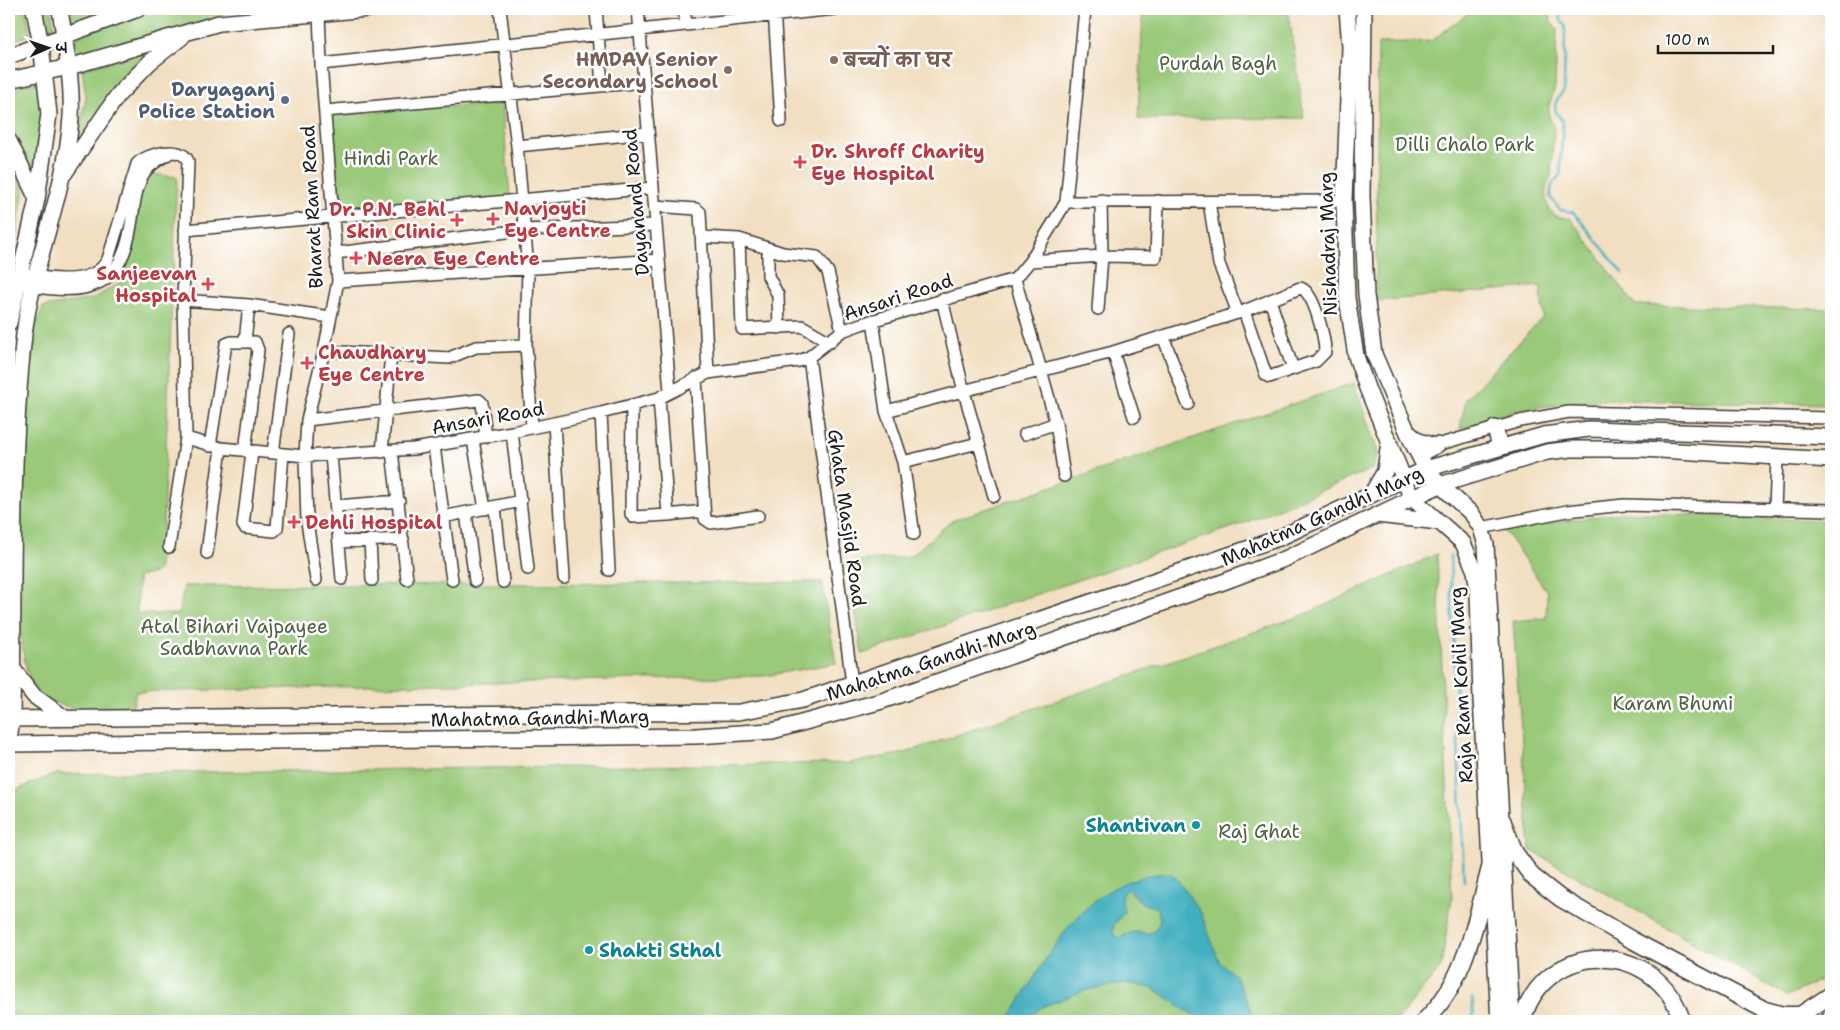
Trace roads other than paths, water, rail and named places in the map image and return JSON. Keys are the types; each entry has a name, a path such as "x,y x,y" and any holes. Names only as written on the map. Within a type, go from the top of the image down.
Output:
{"highway":[{"path":"1502,820 1515,852 1532,876 1560,898 1765,1010 1795,1018 1831,995"},
{"path":"1424,1021 1433,1013 1454,984 1497,866"},
{"path":"1522,1021 1533,996 1548,978 1568,965 1580,961 1603,958 1626,962 1653,976 1672,998 1682,1021"}],"main road":[{"path":"9,740 13,668 16,414 28,280 49,114 41,45 34,9"},
{"path":"10,316 28,280 62,177 71,119 69,67 60,9"},
{"path":"101,9 119,16"},
{"path":"9,56 138,9"},
{"path":"9,80 69,67 219,23 245,19 368,9"},
{"name":"Nishadraj Marg","path":"1347,9 1350,47 1344,201 1347,298 1356,356 1366,388 1411,498"},
{"name":"Nishadraj Marg","path":"1364,9 1362,196 1366,295 1374,354 1426,469"},
{"path":"62,177 118,95 150,62 188,33"},
{"path":"9,141 38,199"},
{"path":"1495,428 1500,447"},
{"name":"Mahatma Gandhi Marg","path":"10,719 739,712 803,700 1279,538 1426,469 1451,460 1544,435 1589,429 1831,437"},
{"path":"1414,441 1437,445"},
{"path":"1414,441 1435,458 1451,460"},
{"path":"1371,494 1385,471 1389,442"},
{"name":"Mahatma Gandhi Marg","path":"9,744 696,736 772,732 882,701 1260,568 1440,485 1547,452 1571,449 1643,449 1831,460"},
{"name":"Raja Ram Kohli Marg","path":"1426,469 1440,485 1463,504 1481,528 1489,565 1502,820 1497,866"},
{"name":"Raja Ram Kohli Marg","path":"1411,498 1463,543 1475,571 1478,592 1481,700 1497,866"},
{"path":"1377,515 1440,523"},
{"path":"13,668 34,696 65,718"},
{"path":"1497,866 1492,907 1499,1021"},
{"path":"1497,866 1512,1021"}],"street":[{"path":"500,9 517,146 523,230 528,268 526,345 532,427"},
{"path":"596,9 602,85"},
{"name":"Dayanand Road","path":"638,9 670,391"},
{"path":"684,9 686,25"},
{"path":"321,64 686,25 774,12 835,9"},
{"path":"1064,476 1056,423 1015,279 1030,261 1066,202 1085,9"},
{"path":"774,12 780,121"},
{"name":"Bharat Ram Road","path":"316,580 307,522 305,456 308,420 338,281 321,64 319,13"},
{"path":"325,111 644,82"},
{"path":"517,146 648,133"},
{"path":"28,280 79,278 102,270 113,246 137,164 148,154 180,153 187,157 183,300 186,438 169,547"},
{"path":"185,230 653,188"},
{"path":"1066,202 1101,200 1209,202 1344,201"},
{"path":"1098,309 1102,256 1101,200"},
{"path":"1030,261 1102,256 1156,257 1158,201"},
{"path":"886,411 1113,352 1241,312 1300,288 1305,288 1312,299 1318,320 1324,352 1316,361 1274,377 1266,375 1241,312 1219,264 1209,202"},
{"path":"655,206 698,210 702,237 708,374"},
{"path":"336,253 523,230 656,225"},
{"path":"702,237 739,239 783,253 814,256 820,259 828,272 842,332"},
{"path":"739,239 742,329 802,326 830,342"},
{"path":"768,249 768,276 778,295 779,328"},
{"path":"338,281 659,260"},
{"name":"Ansari Road","path":"186,438 215,447 305,456 387,452 473,440 601,414 659,398 696,378 708,374 789,363 808,357 842,332 873,320 1015,279"},
{"path":"942,299 964,392 994,496"},
{"path":"183,300 249,305 330,317"},
{"path":"1270,300 1293,369"},
{"path":"245,341 249,305"},
{"path":"873,320 886,411 903,462 914,534"},
{"path":"207,553 215,447 226,344 231,342 255,342 258,350 243,525 246,528 274,531 277,528 278,454 289,334"},
{"path":"1163,336 1188,404"},
{"path":"324,351 449,358 476,347 526,345"},
{"path":"1113,352 1134,417"},
{"path":"391,354 384,411 387,452 399,501 407,579"},
{"name":"Ghata Masjid Road","path":"808,357 852,682"},
{"path":"696,378 705,519 711,523 758,516"},
{"path":"659,398 668,515"},
{"path":"308,420 479,400 482,403 486,437"},
{"path":"632,405 631,514 633,517 704,511"},
{"path":"1414,441 1419,438 1437,445 1495,428 1569,412 1831,418"},
{"path":"601,414 609,570"},
{"path":"1025,434 1056,423"},
{"path":"554,424 564,578"},
{"path":"512,432 528,569"},
{"path":"473,440 490,508 504,582"},
{"path":"903,462 978,443"},
{"path":"434,446 452,580"},
{"path":"331,455 342,579"},
{"path":"1775,509 1776,458"},
{"path":"336,506 399,501"},
{"path":"443,517 521,501"},
{"path":"1481,528 1567,511 1624,505 1831,510"},
{"path":"466,513 475,581"},
{"path":"340,542 403,539"},
{"path":"370,540 372,580"}],"water":[{"path":"1170,873 1178,880 1201,913 1220,963 1236,976 1255,1021 1202,1021 1153,988 1125,983 1086,990 1044,1006 1023,1021 1007,1021 1054,947 1071,924 1090,905 1113,889 1139,878","holes":["1127,889 1143,904 1158,908 1160,922 1155,930 1150,933 1133,932 1119,938 1113,935 1114,925 1124,912 1121,895"]}],"waterway":[{"path":"1559,9 1561,20 1565,26 1564,91 1557,99 1555,106 1556,112 1563,122 1560,175 1552,184 1550,197 1560,210 1573,212 1623,273"},
{"path":"1450,556 1464,882"},
{"path":"1472,998 1474,1021"}],"place":[{"name":"बच्चों का घर","path":"834,60"},
{"name":"HMDAV Senior Secondary School","path":"728,70"},
{"name":"Daryaganj Police Station","path":"285,100"},
{"name":"Dr. Shroff Charity Eye Hospital","path":"800,162"},
{"name":"Navjoyti Eye Centre","path":"493,219"},
{"name":"Dr. P.N. Behl Skin Clinic","path":"457,220"},
{"name":"Neera Eye Centre","path":"356,258"},
{"name":"Sanjeevan Hospital","path":"208,284"},
{"name":"Chaudhary Eye Centre","path":"307,363"},
{"name":"Dehli Hospital","path":"294,522"},
{"name":"Shantivan","path":"1196,825"},
{"name":"Shakti Sthal","path":"589,950"}],"park label":[{"name":"Purdah Bagh","path":"1218,63"},
{"name":"Dilli Chalo Park","path":"1465,144"},
{"name":"Hindi Park","path":"391,158"},
{"name":"Atal Bihari Vajpayee Sadbhavna Park","path":"234,637"},
{"name":"Karam Bhumi","path":"1673,703"},
{"name":"Raj Ghat","path":"1259,831"}]}
